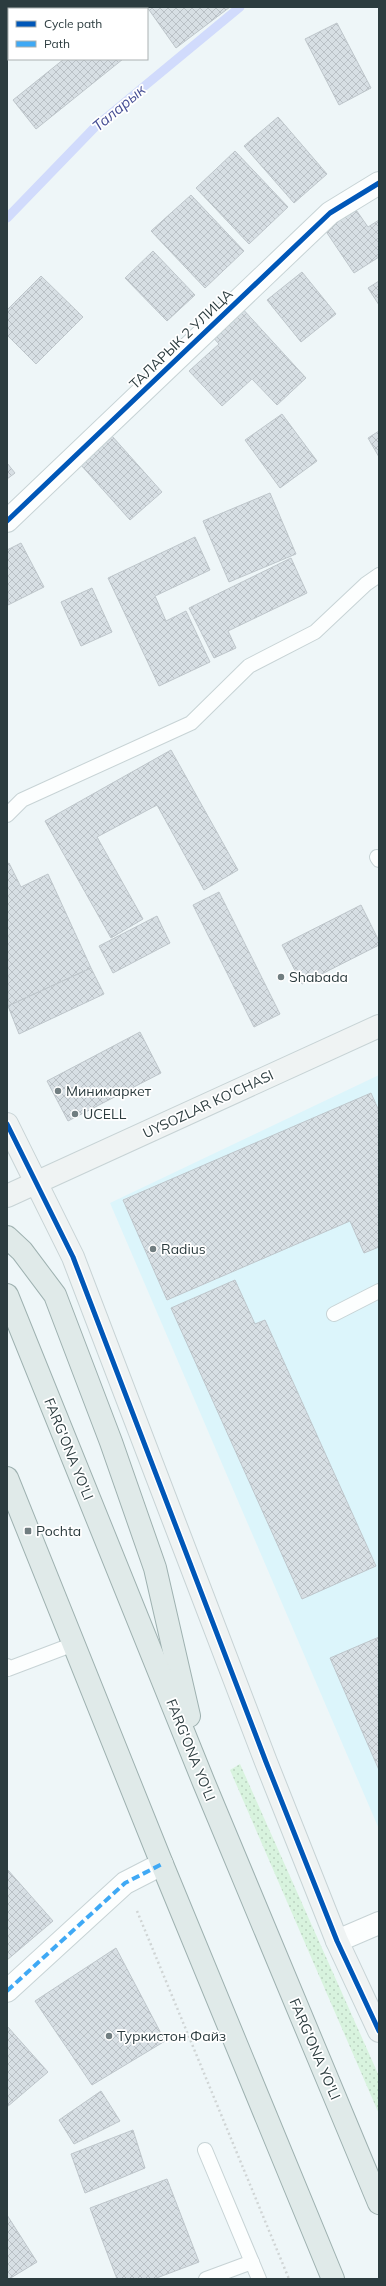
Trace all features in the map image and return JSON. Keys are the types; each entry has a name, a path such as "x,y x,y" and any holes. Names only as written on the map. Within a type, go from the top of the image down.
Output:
{"main road":[{"path":"7,1237 22,1251 55,1295 111,1442 155,1568 204,1784"},
{"name":"FARG'ONA YO'LI","path":"7,1295 204,1784 379,2203"},
{"path":"7,1478 162,1864 334,2279"}],"street":[{"name":"ТАЛАРЫК 2 УЛИЦА","path":"7,521 330,213 379,183"},
{"name":"UYSOZLAR KO'CHASI","path":"7,1196 379,1026"},
{"path":"7,1124 73,1257 266,1762 337,1941 379,2031"},
{"path":"7,1990 125,1883 162,1864"},
{"path":"337,1941 379,1923"}],"lane":[{"path":"7,815 22,800 192,723 249,666 315,632 366,584 379,575"},
{"path":"334,1314 379,1291"},
{"path":"7,1666 8,1670 74,1644"},
{"path":"204,2150 259,2279"},
{"path":"206,2279 252,2262"}],"path":[{"path":"125,1883 289,2279"}],"shaded area":[{"path":"379,1075 379,1829 110,1203"}],"green space":[{"path":"240,1764 379,2076 379,2114 230,1770"}],"building":[{"path":"7,7 64,7 8,8 7,51"},
{"path":"147,7 230,7 176,48"},
{"path":"337,23 371,88 339,105 305,39"},
{"path":"63,60 122,60 36,129 13,100"},
{"path":"278,117 327,174 294,203 244,146"},
{"path":"235,151 288,207 249,244 196,188"},
{"path":"191,195 244,251 205,288 151,231"},
{"path":"354,207 368,227 379,220 379,257 354,273 323,227"},
{"path":"153,251 195,295 167,321 125,278"},
{"path":"302,272 336,314 301,342 267,300"},
{"path":"41,276 83,317 36,364 7,335 7,310"},
{"path":"379,281 379,305 368,288"},
{"path":"240,306 306,378 277,405 252,379 222,406 189,371 219,344 210,334"},
{"path":"282,414 317,461 280,488 245,440"},
{"path":"379,431 379,457 368,438"},
{"path":"112,436 162,492 130,520 80,464"},
{"path":"7,463 15,473 7,479"},
{"path":"270,493 296,554 229,582 203,521"},
{"path":"195,537 210,570 155,596 166,621 186,611 210,662 159,686 108,578"},
{"path":"21,543 44,587 8,605 7,550"},
{"path":"291,558 307,593 228,631 236,648 214,658 189,608"},
{"path":"92,588 112,632 81,646 61,602"},
{"path":"171,750 238,870 204,890 157,805 97,837 143,919 111,938 45,821"},
{"path":"9,863 21,887 48,874 91,968 8,1006 7,864"},
{"path":"219,892 280,1014 254,1027 193,905"},
{"path":"361,905 379,941 379,945 302,984 282,945"},
{"path":"157,916 170,943 113,973 99,946"},
{"path":"91,968 104,994 19,1034 8,1006"},
{"path":"140,1032 161,1073 68,1121 47,1081"},
{"path":"371,1093 379,1111 379,1247 364,1253 350,1221 167,1300 123,1200"},
{"path":"235,1280 255,1324 265,1320 376,1566 302,1599 171,1308"},
{"path":"379,1637 379,1770 330,1658"},
{"path":"7,1869 53,1921 7,1960"},
{"path":"116,1948 165,2041 92,2085 35,2001"},
{"path":"7,2026 48,2072 7,2107"},
{"path":"101,2091 120,2121 74,2144 59,2120"},
{"path":"133,2130 145,2168 85,2193 71,2154"},
{"path":"167,2179 199,2262 154,2279 117,2279 90,2208"},
{"path":"7,2215 37,2262 9,2279 7,2279"}],"waterway":[{"name":"Таларык","path":"7,218 95,127 240,7"}],"marked path":[{"path":"7,1991 125,1883 162,1864"}],"cycle path":[{"path":"7,521 330,213 379,183"},
{"path":"7,1124 73,1257 266,1762 337,1941 379,2031"}],"place":[{"name":"Shabada","path":"281,977"},
{"name":"Минимаркет","path":"58,1091"},
{"name":"UCELL","path":"75,1114"},
{"name":"Radius","path":"153,1249"},
{"name":"Pochta","path":"28,1531"},
{"name":"Туркистон Файз","path":"109,2036"}]}
